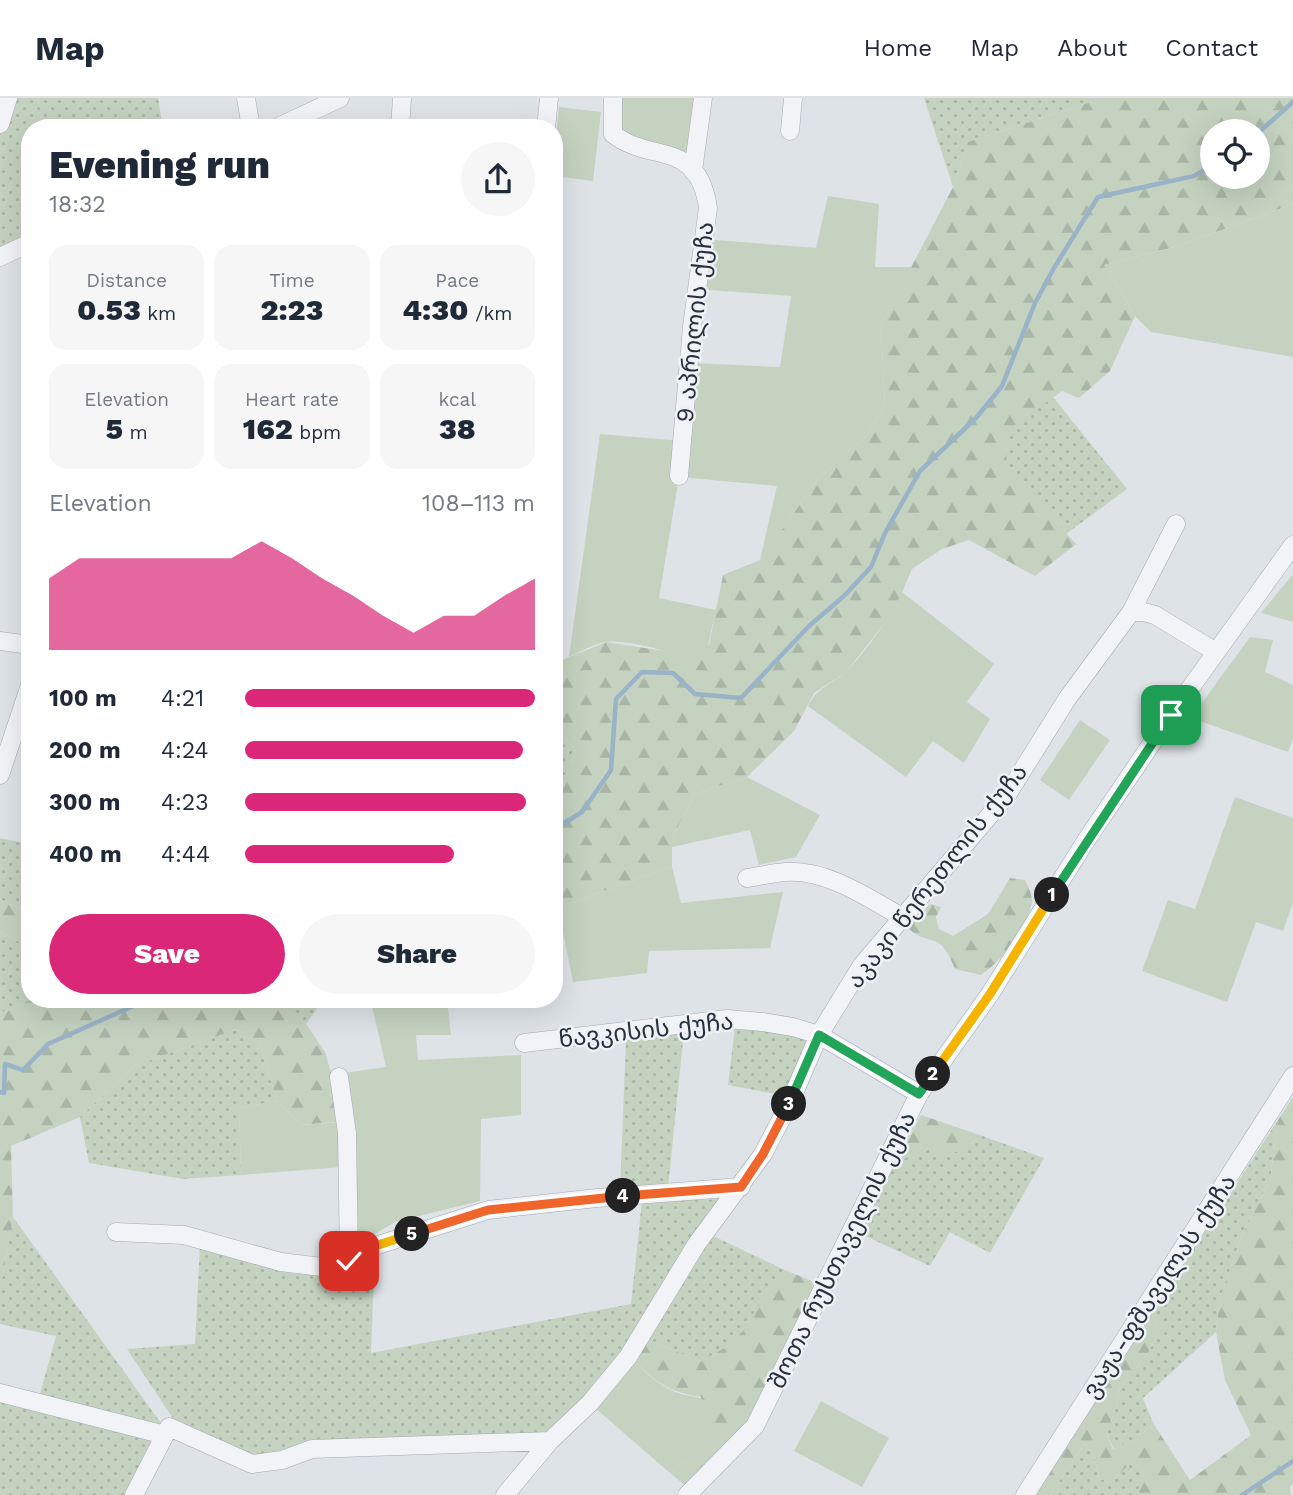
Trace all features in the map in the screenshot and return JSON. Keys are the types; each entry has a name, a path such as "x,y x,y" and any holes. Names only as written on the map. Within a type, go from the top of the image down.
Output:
{"street":[{"path":"0,124 8,98"},
{"path":"246,98 250,119"},
{"path":"295,119 340,98"},
{"path":"401,119 402,98"},
{"path":"547,119 549,98"},
{"path":"614,98 613,134 621,141 678,157 693,170"},
{"path":"693,170 704,98"},
{"path":"790,131 793,98"},
{"name":"9 აპრილის ქუჩა","path":"678,476 692,327 708,208 705,189 693,170"},
{"path":"0,257 21,247"},
{"name":"აკაკი წერეთლის ქუჩა","path":"505,1495 550,1441 590,1403 628,1357 696,1245 741,1187 769,1143 819,1035 862,965 1007,794 1067,699 1131,612 1176,524"},
{"name":"შოთა რუსთაველის ქუჩა","path":"687,1495 755,1426 919,1094 990,994 1095,828 1293,545"},
{"path":"1131,612 1155,615 1216,652"},
{"path":"0,640 21,644"},
{"path":"0,775 21,712"},
{"path":"747,878 788,872 817,875 902,917"},
{"name":"წავკისის ქუჩა","path":"524,1042 727,1019 793,1027 819,1035 919,1094"},
{"name":"ვაჟა-ფშაველას ქუჩა","path":"1025,1495 1293,1076"},
{"path":"339,1077 347,1133 349,1261"},
{"path":"116,1232 184,1235 281,1262 337,1269 375,1246 488,1210 741,1187"},
{"path":"0,1393 165,1435"},
{"path":"134,1495 169,1427 252,1464 282,1460 312,1448 550,1441"}],"green space":[{"path":"0,98 158,98 162,119 21,119 21,239 0,248"},
{"path":"613,98 703,98 693,171 612,126"},
{"path":"924,98 1103,98 968,142 953,187"},
{"path":"1103,98 1293,98 1293,204 1178,246 1104,265 1135,316 1110,371 1079,398 1062,391 1011,429 1005,466 1076,544 1035,576 969,540 942,549 912,569 894,611 846,672 814,693 794,731 747,777 695,794 672,838 672,867 563,905 563,783 576,751 563,736 563,660 606,642 671,652 709,645 723,575 760,560 818,479 866,436 885,407 881,325 953,187 968,142"},
{"path":"559,107 601,112 593,181 563,177 563,119 558,119"},
{"path":"828,196 879,204 875,267 912,267 881,325 885,407 866,436 818,479 760,560 777,486 679,477 659,598 716,610 708,645 692,660 624,642 596,644 569,657 600,434 682,441 689,363 780,367 791,296 696,289 703,239 816,248"},
{"path":"1293,204 1293,357 1151,332 1135,316 1104,265 1178,246"},
{"path":"1053,397 1127,489 1066,534 1004,466 1011,428"},
{"path":"1293,574 1293,622 1261,613"},
{"path":"902,592 994,664 967,702 990,719 964,763 933,741 906,777 808,706 819,691 844,673 859,657"},
{"path":"1250,637 1273,640 1265,672 1293,685 1293,739 1288,752 1191,718"},
{"path":"1080,720 1110,740 1069,800 1040,780"},
{"path":"563,736 576,751 563,783"},
{"path":"747,777 820,815 796,857 759,865 750,830 672,847 672,838 695,794"},
{"path":"1235,797 1293,818 1293,903 1283,931 1256,922 1227,1002 1142,971 1168,900 1195,909"},
{"path":"0,838 21,842 21,909 0,899"},
{"path":"672,867 681,903 783,892 770,948 649,951 647,973 573,982 563,932 563,905"},
{"path":"1010,878 1025,880 1032,899 1030,912 1013,943 998,961 981,975 955,969 939,943 908,928 918,914 931,904 941,907 936,917 939,929 953,936 988,914"},
{"path":"0,899 21,909 21,942 0,932"},
{"path":"0,932 21,942 21,1004 0,1012"},
{"path":"21,1004 21,1008 284,1008 306,1024 325,1052 345,1121 301,1125 277,1101 260,1044 237,1029 134,1066 80,1117 11,1146 13,1217 0,1280 0,1012"},
{"path":"284,1008 317,1008 306,1024"},
{"path":"372,1008 448,1008 451,1035 416,1035 418,1060 521,1055 521,1115 481,1119 480,1201 395,1222 358,1244 354,1128 344,1073 386,1067"},
{"path":"735,1027 777,1031 811,1039 786,1096 728,1085"},
{"path":"237,1029 260,1044 277,1101 239,1108 241,1175 183,1179 89,1163 80,1117 134,1066"},
{"path":"684,1031 668,1188 620,1191 626,1039"},
{"path":"1293,1097 1291,1495 1138,1495 1144,1470 1130,1464 1111,1482 1100,1479 1094,1457 1085,1443 1050,1495 1034,1495 1151,1315 1161,1328 1148,1353 1120,1388 1106,1434 1113,1449 1137,1439 1153,1423 1190,1480 1251,1435 1225,1380 1216,1332 1220,1299 1241,1237 1270,1180 1278,1120"},
{"path":"277,1101 301,1125 339,1122 342,1167 241,1175 239,1108"},
{"path":"921,1115 980,1135 971,1145 947,1156 930,1148 914,1158 898,1158"},
{"path":"1278,1120 1270,1180 1241,1237 1220,1299 1216,1332 1143,1398 1153,1423 1137,1439 1114,1449 1106,1434 1120,1388 1148,1353 1161,1328 1151,1315"},
{"path":"980,1135 1044,1158 990,1253 950,1232 930,1266 861,1234 898,1158 914,1158 930,1148 971,1145"},
{"path":"726,1199 592,1393 547,1434 250,1458 174,1420 127,1349 195,1344 200,1244 294,1274 338,1275 375,1252 371,1353 631,1304 642,1201"},
{"path":"13,1217 163,1426 161,1429 40,1394 56,1336 0,1324 0,1280"},
{"path":"713,1236 785,1270 766,1288 753,1322 729,1345 701,1362 649,1340"},
{"path":"785,1270 817,1283 749,1425 687,1487 670,1473 700,1451 701,1397 664,1385 634,1360 649,1340 701,1362 729,1345 752,1322 766,1287"},
{"path":"634,1360 669,1389 703,1399 713,1405 715,1432 700,1451 670,1473 595,1408"},
{"path":"0,1399 156,1438 127,1495 0,1495"},
{"path":"821,1401 889,1438 862,1487 794,1451"},
{"path":"1085,1443 1094,1457 1100,1479 1111,1482 1130,1464 1144,1470 1138,1495 1050,1495"}],"waterway":[{"path":"1270,122 1293,102"},
{"path":"563,824 582,812 611,770 616,699 642,672 673,673 695,694 741,698 809,626 844,596 871,567 885,533 920,471 976,418 1002,386 1035,303 1098,197 1200,173"},
{"path":"0,1092 4,1093 5,1064 23,1070 48,1044 129,1008"},
{"path":"1242,1495 1293,1461"}],"route":[{"path":"349,1261 375,1246 488,1210 741,1187 763,1154 791,1100 819,1035 919,1094 990,994 1087,839 1171,715"}]}
